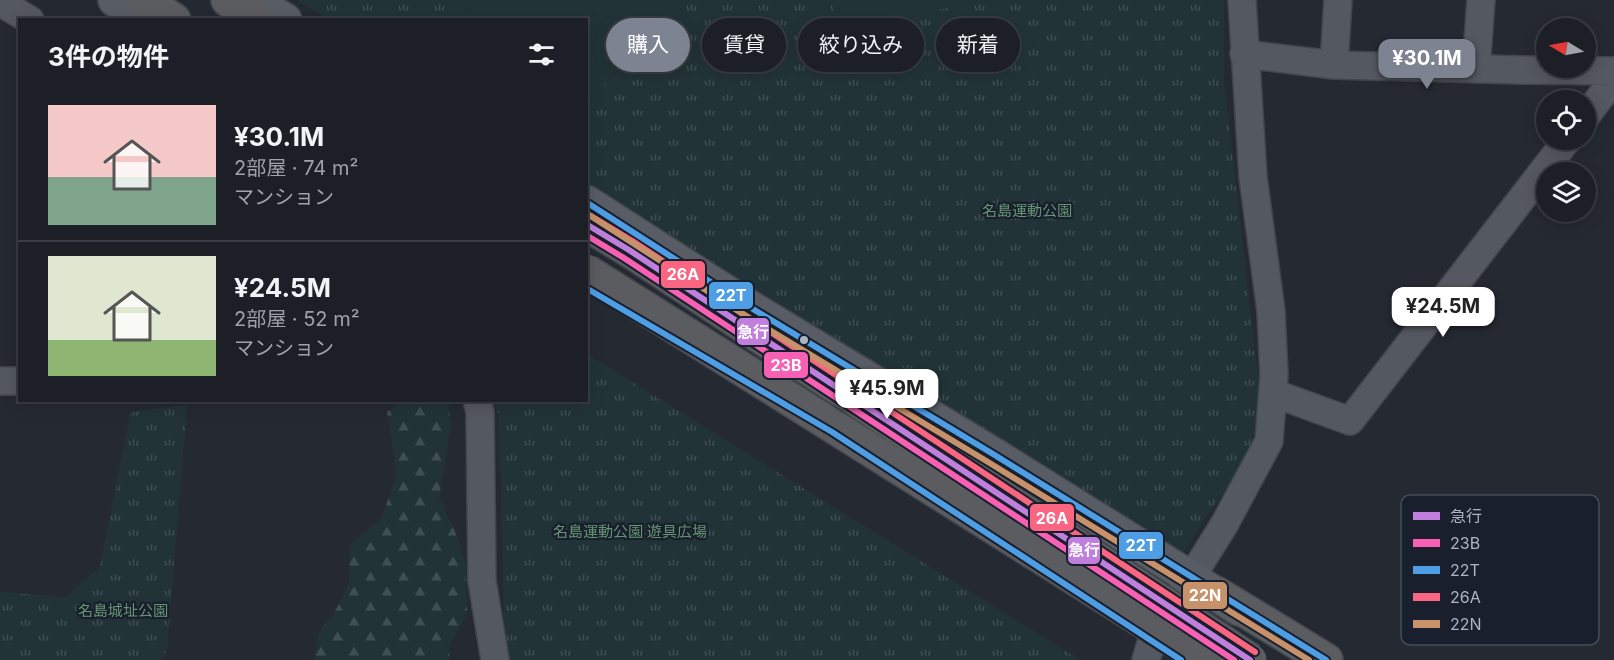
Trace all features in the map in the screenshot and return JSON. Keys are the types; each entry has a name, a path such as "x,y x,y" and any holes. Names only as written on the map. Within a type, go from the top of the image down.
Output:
{"highway":[{"path":"143,0 171,18"},
{"path":"228,0 256,18"},
{"path":"588,225 1250,660"},
{"path":"588,273 1205,660"},
{"path":"1204,585 1326,660"}],"street":[{"path":"115,0 143,18"},
{"path":"252,0 282,18"},
{"path":"1149,650 1204,585 1224,525 1269,441 1274,375 1271,311 1253,177 1242,0"},
{"path":"1334,65 1338,0"},
{"path":"1476,69 1481,0"},
{"path":"0,2 27,18"},
{"path":"1244,54 1334,65 1614,71"},
{"path":"1596,103 1614,79"},
{"path":"1273,393 1350,421 1559,150"},
{"path":"588,203 748,306 1204,585 1312,660"},
{"path":"588,289 832,432 1149,650 1181,660"},
{"path":"0,381 18,381"},
{"path":"478,402 480,412 483,581 495,660"}],"green space":[{"name":"名島運動公園","path":"297,0 1224,0 1224,82 1260,395 1250,452 1180,557 588,184 588,18 326,18"},
{"path":"451,0 675,0 672,8 663,18 606,18 606,72 616,72 591,100 588,98 588,18 477,18"},
{"path":"833,0 1001,0 882,18 835,18"},
{"name":"名島運動公園 遊具広場","path":"588,355 1080,660 505,660 499,416 493,402 588,402"},
{"path":"398,402 449,402 450,431 439,498 457,536 466,566 467,614 449,646 450,660 314,660 318,635 338,606 349,582 350,545 382,517 397,473 387,412"},
{"name":"名島城址公園","path":"187,405 167,649 162,660 0,660 0,592 65,597 100,567 131,412"}],"transit line":[{"name":"22T","path":"588,203 748,306 1326,660"},
{"name":"22N","path":"588,214 743,314 1309,660"},
{"name":"26A","path":"591,216 634,242 1255,652"},
{"name":"急行","path":"588,225 1250,660"},
{"name":"23B","path":"588,236 1234,660"},
{"name":"22T","path":"588,289 832,432 1181,660"}]}
